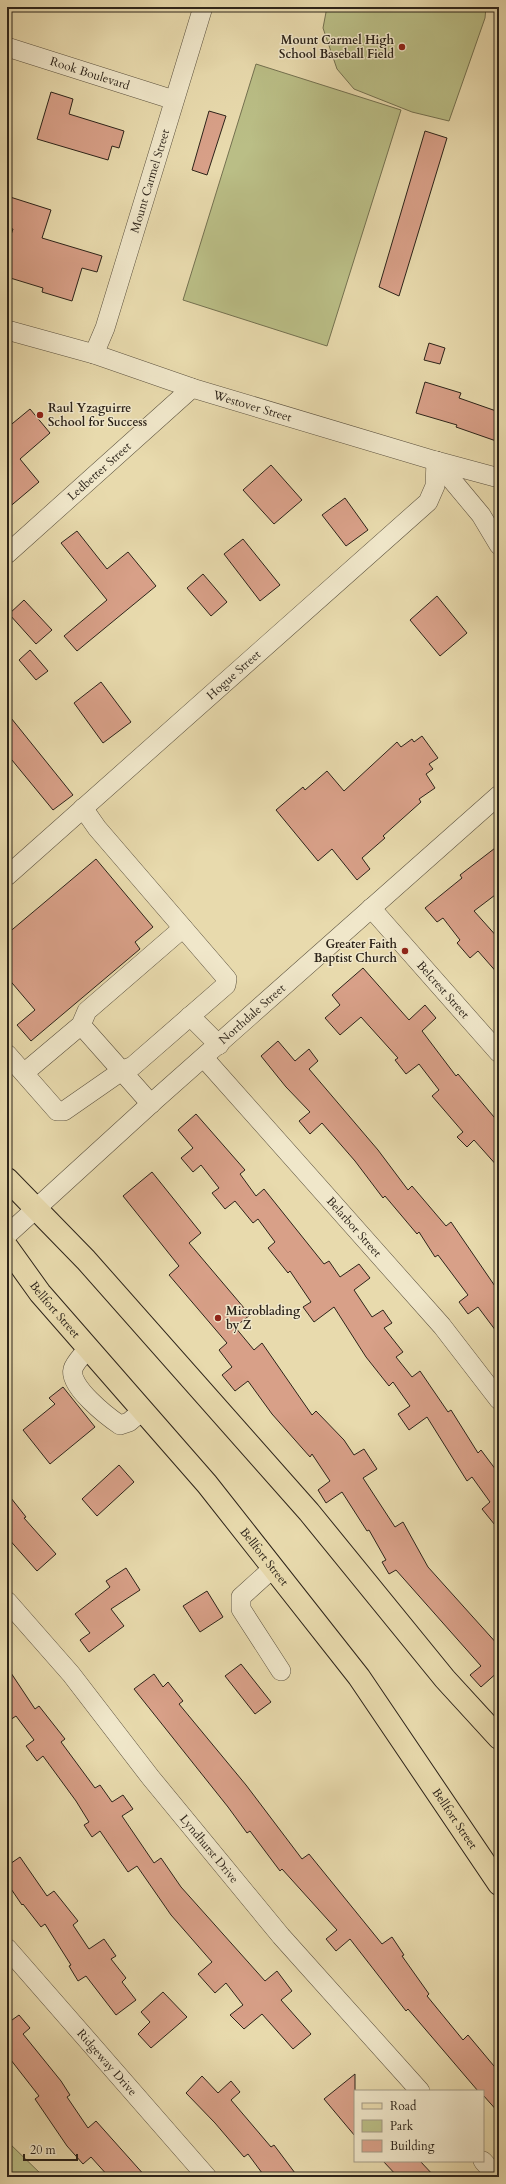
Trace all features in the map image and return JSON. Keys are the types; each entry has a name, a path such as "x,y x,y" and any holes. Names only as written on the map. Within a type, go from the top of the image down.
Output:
{"main road":[{"path":"7,1179 86,1260 309,1512 445,1679 499,1738"},
{"name":"Bellfort Street","path":"7,1247 40,1293 207,1484 359,1677 499,1884"}],"street":[{"name":"Mount Carmel Street","path":"94,354 105,328 203,7"},
{"name":"Rook Boulevard","path":"7,47 174,100"},
{"name":"Westover Street","path":"7,330 94,354 192,388 436,461 499,478"},
{"name":"Ledbetter Street","path":"7,554 192,388"},
{"path":"436,461 481,514 499,545"},
{"name":"Hogue Street","path":"7,876 428,502 435,486 436,461"},
{"name":"Northdale Street","path":"7,1235 151,1104 499,795"},
{"path":"7,1054 57,1111 64,1111 122,1070 134,1066 226,985 227,979 98,828 84,808"},
{"name":"Belcrest Street","path":"371,908 499,1053"},
{"path":"24,1073 81,1025 87,1011 183,928"},
{"path":"190,1016 219,1044"},
{"path":"81,1025 151,1104"},
{"name":"Belarbor Street","path":"204,1058 442,1326 499,1400"},
{"path":"88,1348 73,1369 73,1379 85,1394 105,1415 120,1425 130,1422 142,1411"},
{"path":"273,1568 241,1597 241,1609 281,1671"},
{"name":"Lyndhurst Drive","path":"7,1601 71,1674 151,1778 281,1936 419,2090"},
{"name":"Ridgeway Drive","path":"7,1948 207,2177"},
{"path":"484,2162 497,2177"}],"green space":[{"name":"Mount Carmel High School Baseball Field","path":"327,7 486,7 485,18 449,121 412,112 354,89 337,69 323,28"},
{"path":"256,64 401,110 327,346 183,300"},
{"path":"7,2141 44,2177 7,2177"}],"building":[{"path":"51,92 73,99 69,114 124,131 119,148 112,146 108,160 37,139"},
{"path":"209,111 226,116 207,175 192,170"},
{"path":"425,131 447,138 399,296 379,287"},
{"path":"7,196 51,210 42,238 102,256 97,272 82,268 72,301 42,292 43,288 7,277 7,247 13,229 7,228"},
{"path":"429,343 445,348 440,364 424,360"},
{"path":"425,382 461,393 459,398 499,412 499,442 456,427 457,425 416,413"},
{"path":"30,409 50,433 20,459 39,482 7,509 7,428"},
{"path":"271,465 302,500 274,524 243,490"},
{"path":"345,498 368,530 346,546 322,515"},
{"path":"77,531 107,569 128,552 156,586 77,651 64,636 107,600 61,543"},
{"path":"243,539 280,585 260,601 224,554"},
{"path":"203,574 227,602 211,616 187,588"},
{"path":"437,596 467,633 440,656 410,620"},
{"path":"24,600 52,630 36,644 9,614"},
{"path":"30,650 48,671 36,680 19,660"},
{"path":"101,682 131,722 103,743 74,703"},
{"path":"7,713 73,795 53,810 7,754"},
{"path":"422,736 438,758 429,764 433,769 426,774 435,788 419,799 421,802 383,836 385,838 362,858 370,869 357,880 332,849 318,861 276,810 303,787 305,790 327,771 344,791 397,742 401,747 412,739 414,742"},
{"path":"499,845 499,892 474,911 499,939 499,975 478,951 470,958 457,943 460,940 443,918 437,922 425,908 462,878 460,875"},
{"path":"96,859 153,927 135,942 140,949 31,1041 17,1025 35,1010 7,977 7,934"},
{"path":"363,968 409,1020 425,1005 436,1018 422,1031 456,1076 458,1074 499,1123 499,1168 474,1140 467,1147 457,1137 463,1132 432,1096 439,1090 419,1064 406,1074 395,1060 398,1058 361,1017 340,1035 325,1018 340,1005 332,995"},
{"path":"278,1041 295,1061 309,1049 318,1061 309,1069 378,1150 408,1190 412,1186 446,1226 451,1222 499,1292 499,1335 478,1307 468,1314 459,1302 468,1295 438,1255 435,1257 419,1232 417,1234 385,1196 383,1198 355,1161 322,1123 310,1134 299,1121 310,1112 286,1087 261,1056"},
{"path":"196,1114 245,1170 240,1174 256,1196 264,1189 324,1264 329,1261 340,1277 359,1264 370,1278 354,1290 372,1317 383,1310 392,1323 384,1328 403,1352 396,1357 412,1377 420,1371 448,1412 451,1410 478,1453 481,1450 499,1474 499,1530 482,1509 490,1502 472,1477 467,1481 427,1417 409,1430 398,1414 410,1406 393,1382 389,1386 366,1357 334,1307 314,1322 303,1307 311,1302 290,1271 288,1273 268,1248 275,1242 258,1219 253,1223 235,1201 225,1209 212,1193 219,1188 201,1165 193,1172 181,1158 193,1148 178,1130"},
{"path":"152,1172 201,1233 189,1243 250,1315 235,1327 254,1350 262,1343 312,1415 316,1411 344,1440 354,1455 364,1449 377,1469 363,1478 395,1527 403,1522 428,1567 499,1646 499,1671 481,1687 470,1675 481,1666 396,1570 389,1574 382,1562 386,1560 369,1530 367,1531 342,1492 326,1503 318,1490 330,1481 312,1454 310,1457 272,1414 248,1381 235,1391 222,1375 232,1367 219,1350 227,1343 169,1275 179,1266 123,1196"},
{"path":"63,1387 95,1427 50,1464 23,1430 55,1404 49,1398"},
{"path":"119,1465 134,1482 97,1516 82,1499"},
{"path":"7,1493 26,1517 24,1518 56,1554 37,1571 7,1537"},
{"path":"126,1568 140,1590 111,1609 124,1626 89,1652 80,1640 90,1633 75,1614 110,1587 106,1581"},
{"path":"207,1591 223,1617 200,1632 183,1606"},
{"path":"241,1664 271,1702 255,1714 225,1676"},
{"path":"7,1667 35,1709 39,1706 65,1739 61,1742 95,1788 100,1785 112,1802 123,1795 133,1809 122,1816 154,1863 161,1858 181,1887 265,1981 277,1971 292,1991 281,2000 311,2034 293,2049 262,2014 244,2029 230,2015 243,2005 226,1983 215,1993 198,1974 212,1962 171,1915 137,1866 128,1872 100,1831 92,1837 84,1825 89,1822 76,1801 43,1756 37,1761 26,1746 34,1740 16,1716 7,1722"},
{"path":"154,1674 163,1687 168,1682 183,1701 179,1704 246,1785 302,1859 309,1854 382,1944 392,1937 404,1955 402,1956 429,1994 427,1996 463,2040 468,2035 499,2072 499,2113 484,2096 484,2090 477,2090 408,2009 406,2011 350,1939 336,1951 326,1939 337,1930 282,1869 280,1871 250,1831 247,1833 134,1689"},
{"path":"20,1857 47,1896 54,1891 78,1921 73,1925 89,1949 104,1939 116,1956 111,1959 126,1978 122,1982 136,2000 116,2015 86,1976 78,1981 69,1966 71,1965 45,1924 41,1927 23,1904 22,1905 7,1883 7,1866"},
{"path":"163,1992 187,2017 151,2048 138,2034 150,2022 141,2012"},
{"path":"7,2014 12,2020 19,2015 30,2028 23,2034 61,2081 70,2095 67,2097 88,2128 96,2121 146,2177 109,2177 91,2157 83,2164 67,2146 35,2099 39,2096 7,2055"},
{"path":"355,2074 354,2135 324,2099"},
{"path":"202,2076 218,2093 231,2081 240,2092 231,2100 271,2147 274,2145 298,2177 265,2177 248,2154 244,2157 215,2123 186,2093"},
{"path":"384,2162 421,2162 435,2177 398,2177"}],"place":[{"name":"Mount Carmel High School Baseball Field","path":"402,47"},
{"name":"Raul Yzaguirre School for Success","path":"40,415"},
{"name":"Greater Faith Baptist Church","path":"405,951"},
{"name":"Microblading by Z","path":"218,1318"}]}
